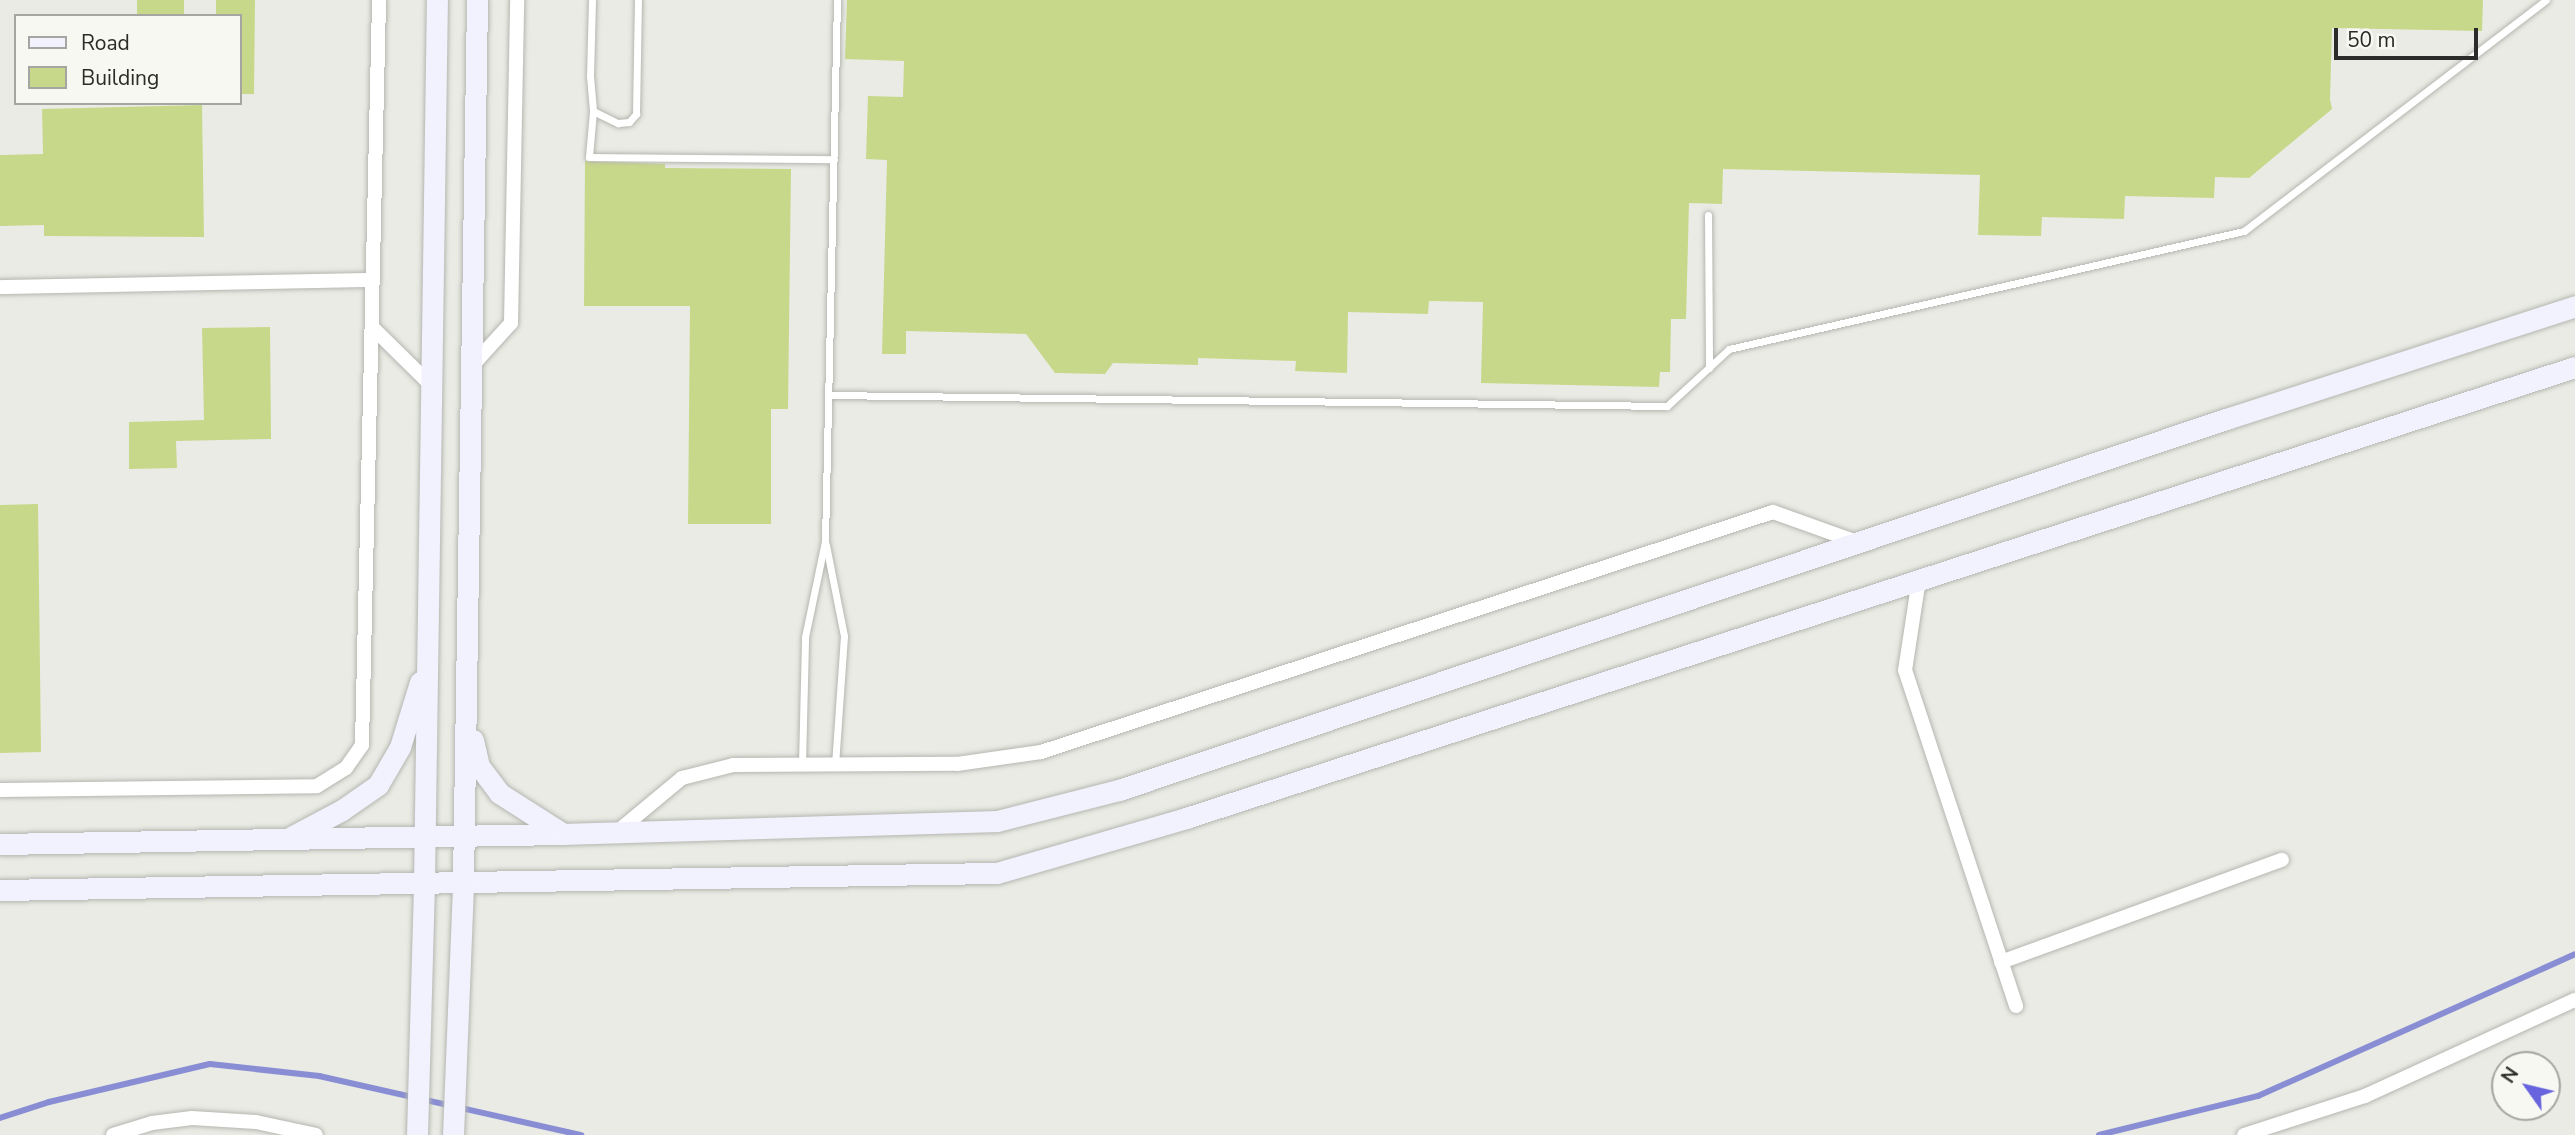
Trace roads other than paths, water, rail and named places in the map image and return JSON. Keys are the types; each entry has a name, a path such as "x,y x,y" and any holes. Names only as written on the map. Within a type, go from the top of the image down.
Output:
{"main road":[{"path":"417,1135 424,882 437,0"},
{"path":"453,1135 464,882 477,0"},
{"path":"0,844 615,833 998,821 1119,790 1857,542 2575,306"},
{"path":"0,890 997,873 1186,818 2575,368"},
{"path":"286,839 342,810 378,785 400,747 427,661"},
{"path":"466,715 479,766 499,793 563,834"}],"street":[{"path":"0,790 317,786 346,768 362,745 379,0"},
{"path":"471,367 511,323 517,0"},
{"path":"0,287 373,280"},
{"path":"372,327 431,385"},
{"path":"615,833 682,778 733,765 957,764 1041,752 1773,512 1857,542"},
{"path":"1919,579 1905,670 2016,1006"},
{"path":"2001,962 2282,860"},
{"path":"2244,1135 2365,1096 2575,1000"},
{"path":"113,1135 152,1123 192,1118 256,1122 316,1135"}],"lane":[{"path":"592,0 590,76 593,111 589,157 834,159"},
{"path":"593,111 618,123 629,122 636,114 638,0"},
{"path":"802,765 805,637 825,541 837,0"},
{"path":"828,395 1667,406 1729,349 2245,231 2546,0"},
{"path":"1708,215 1709,368"},
{"path":"825,541 844,636 835,764"}],"waterway":[{"path":"2099,1135 2258,1096 2575,954"},
{"path":"0,1118 49,1102 210,1064 319,1076 581,1135"}]}
